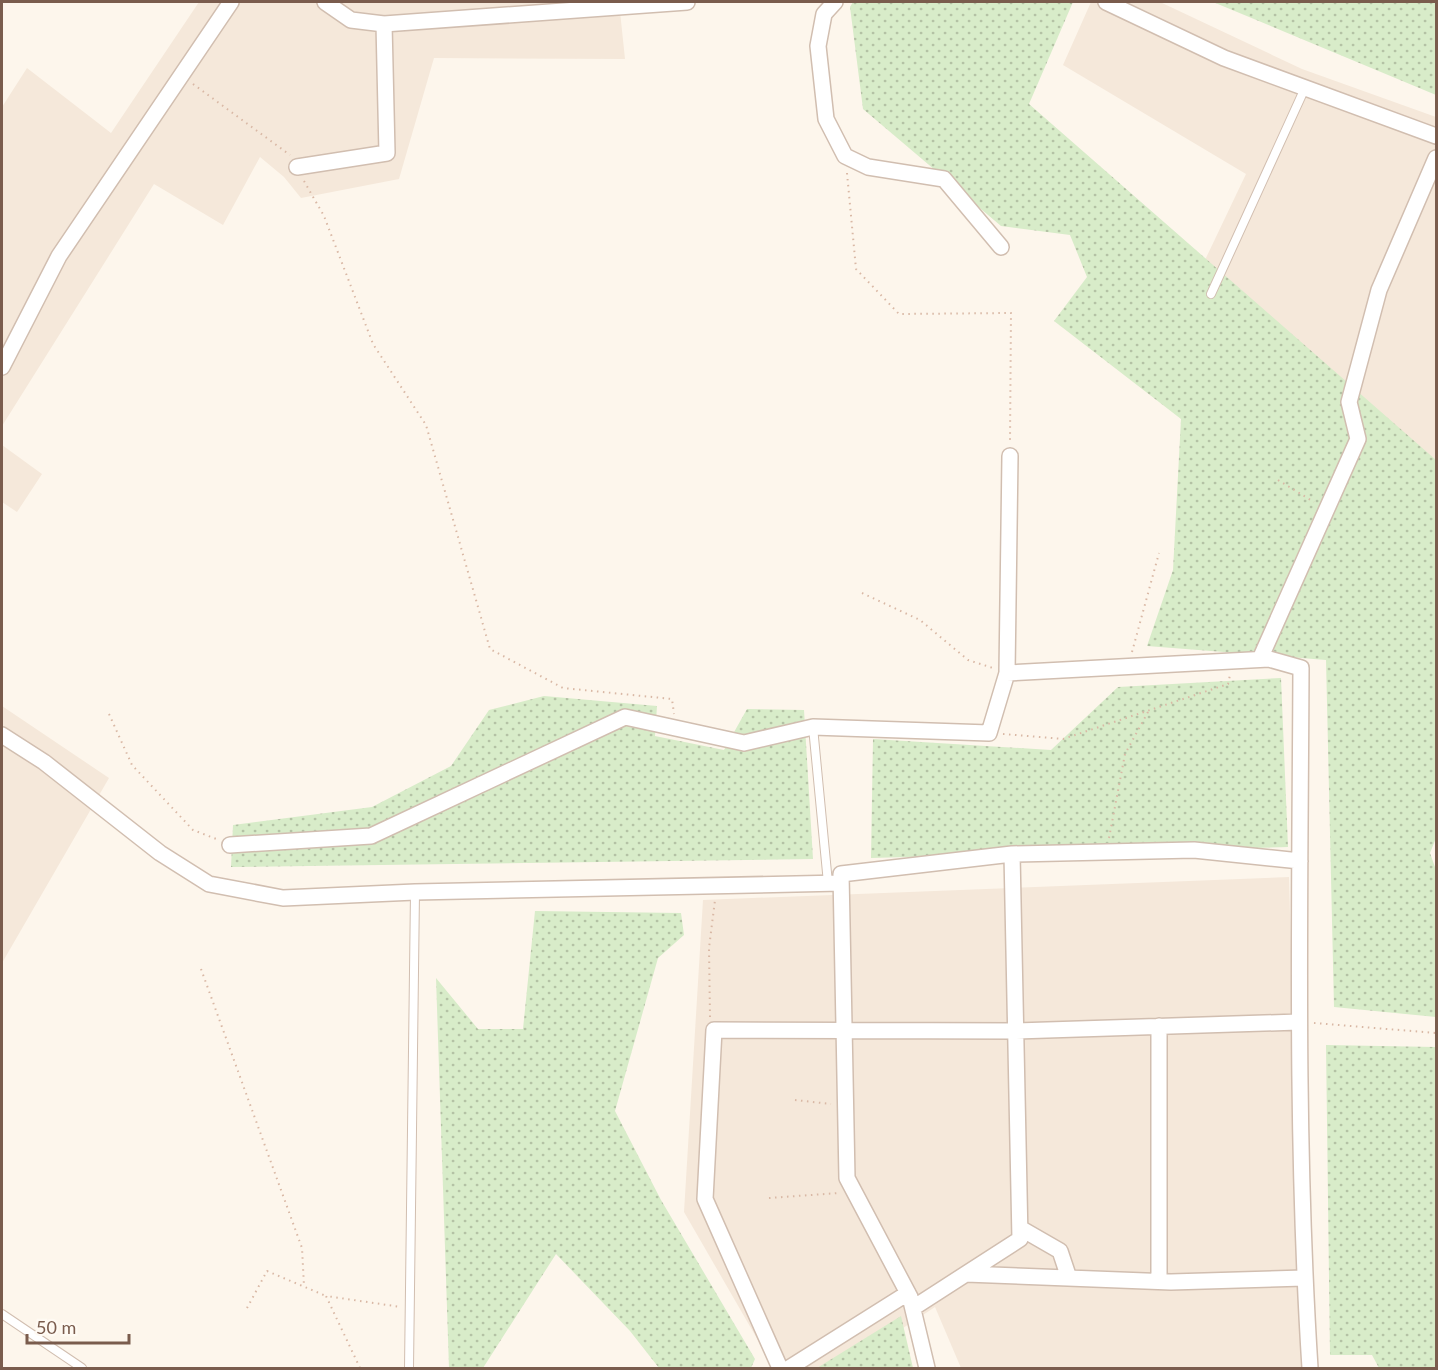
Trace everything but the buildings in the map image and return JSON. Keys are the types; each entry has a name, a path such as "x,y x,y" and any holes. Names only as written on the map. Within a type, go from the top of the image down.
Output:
{"street":[{"path":"2,368 59,256 231,2"},
{"path":"325,2 351,20 384,24 589,5 687,2"},
{"path":"836,2 824,14 818,46 826,119 845,156 868,167 944,179 1000,247"},
{"path":"1106,2 1224,58 1437,136"},
{"path":"297,167 387,153 384,24"},
{"path":"1260,659 1358,439 1349,402 1379,290 1437,158"},
{"path":"230,844 371,836 625,717 744,743 813,727 988,733 1007,673 1010,456"},
{"path":"1007,673 1260,659 1269,659 1301,668 1298,1022 1304,1278 1310,1368"},
{"path":"2,735 44,762 160,853 209,884 283,897 835,883"},
{"path":"927,1368 914,1308 908,1293 847,1178 844,1030 835,883 841,874 1012,854 1194,850 1300,861"},
{"path":"914,1308 1020,1239 1012,854"},
{"path":"780,1368 705,1199 714,1030 1016,1031 1298,1022"},
{"path":"1159,1026 1159,1281"},
{"path":"1020,1228 1060,1251 1069,1278"},
{"path":"966,1274 1159,1281 1304,1278"},
{"path":"789,1368 908,1293"}],"lane":[{"path":"1211,294 1305,88"},
{"path":"813,727 835,883"},
{"path":"409,1368 415,892"},
{"path":"2,1314 82,1368"}],"path":[{"path":"181,75 290,154 324,216 372,344 426,425 490,649 563,688 672,699 677,729"},
{"path":"845,156 856,269 899,314 1011,313 1010,456"},
{"path":"1278,480 1326,510"},
{"path":"1128,666 1159,553"},
{"path":"862,593 920,620 968,660 1007,673"},
{"path":"988,733 1063,739 1228,684 1233,661"},
{"path":"1106,852 1125,754 1149,710"},
{"path":"109,714 132,765 193,830 230,844"},
{"path":"714,1030 710,1020 709,948 717,885"},
{"path":"201,969 302,1248 304,1286"},
{"path":"1298,1022 1437,1033"},
{"path":"795,1100 845,1106"},
{"path":"769,1198 854,1192"},
{"path":"247,1308 267,1271 326,1296 410,1308"},
{"path":"326,1296 360,1368"}],"shaded area":[{"path":"199,2 619,2 625,59 434,58 399,179 301,198 284,177 260,157 223,225 154,184 2,426 2,107 27,68 111,133"},
{"path":"1091,2 1160,2 1302,69 1436,117 1436,466 1195,281 1246,174 1063,65"},
{"path":"2,445 42,474 17,512 2,502"},
{"path":"2,706 109,778 2,963"},
{"path":"1289,877 1302,1368 961,1368 935,1307 842,1368 774,1368 684,1212 703,900"}],"green space":[{"path":"853,2 1073,2 1029,104 1436,460 1436,838 1430,853 1436,870 1436,1017 1334,1007 1326,660 1147,646 1173,570 1181,419 1054,321 1087,277 1070,235 1001,226 863,109 850,7"},
{"path":"1213,2 1436,2 1436,95"},
{"path":"1281,678 1288,847 871,858 873,739 1051,750 1118,687"},
{"path":"544,696 657,706 655,736 724,750 747,709 804,710 813,859 231,867 233,825 372,807 451,766 489,710"},
{"path":"535,911 681,913 684,935 658,958 615,1111 661,1200 755,1359 751,1368 659,1368 630,1331 556,1254 483,1368 449,1368 436,978 478,1029 523,1029"},
{"path":"1326,1045 1436,1047 1436,1368 1379,1368 1372,1355 1330,1355"},
{"path":"901,1316 913,1368 817,1368"}]}
